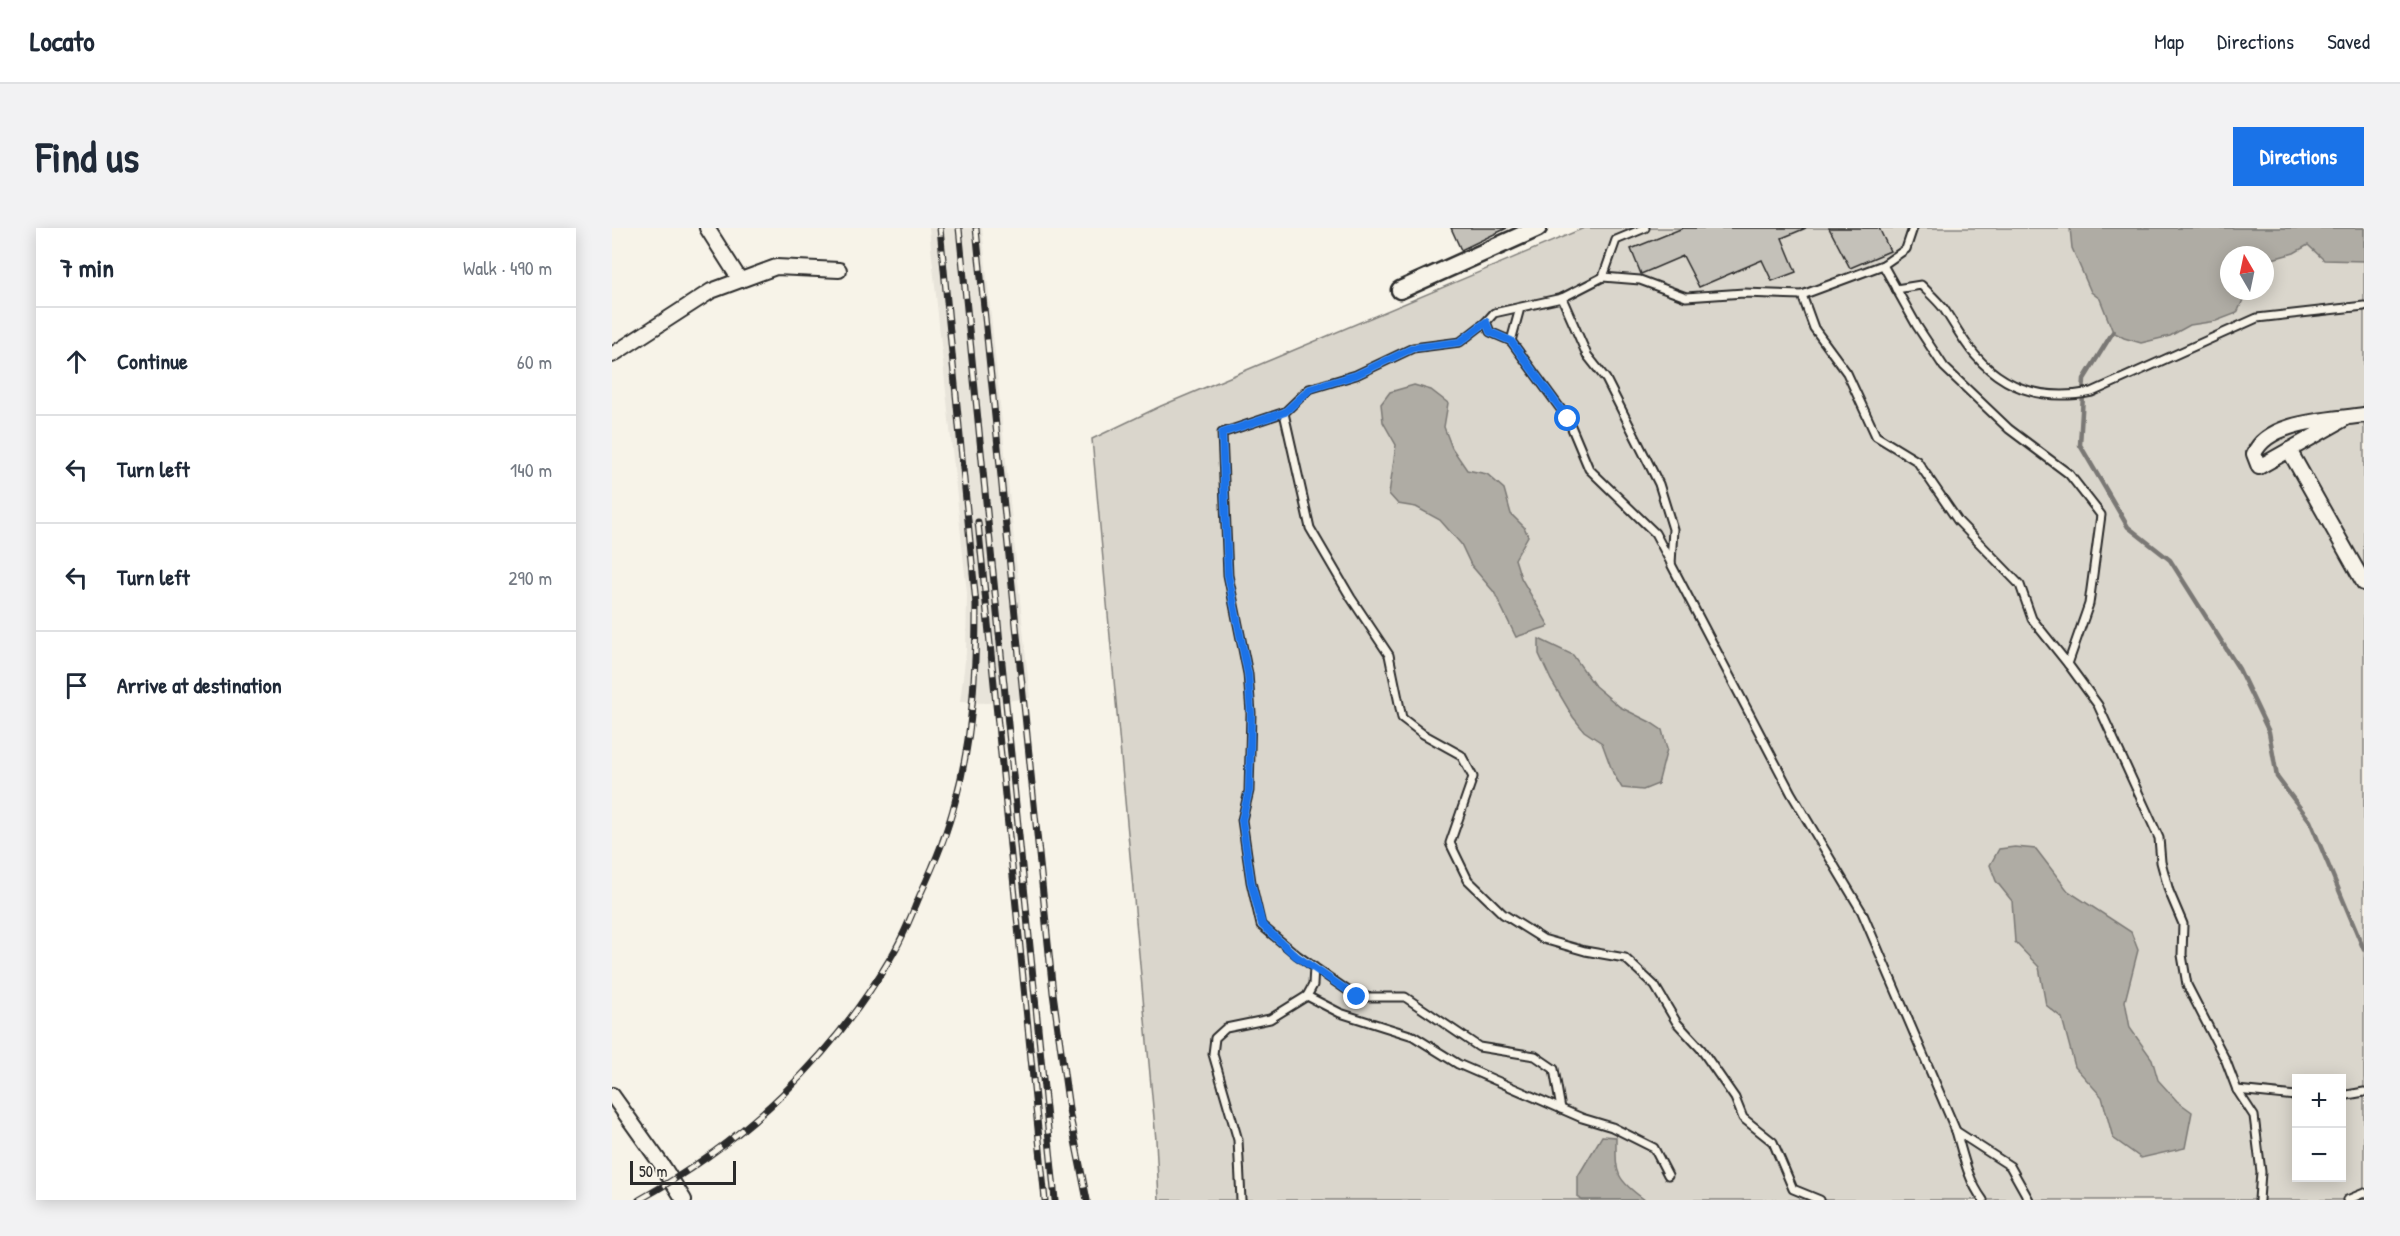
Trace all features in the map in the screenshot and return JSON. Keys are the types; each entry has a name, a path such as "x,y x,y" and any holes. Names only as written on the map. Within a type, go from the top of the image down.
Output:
{"street":[{"path":"707,228 740,280"},
{"path":"1400,291 1538,228"},
{"path":"612,355 711,291 740,280 776,267 839,270"},
{"path":"2346,418 2259,467 2254,454 2258,443 2289,426 2364,415"},
{"path":"2289,450 2364,583"},
{"path":"612,1095 684,1200"}],"lane":[{"path":"1604,277 1616,240 1646,228"},
{"path":"1561,1109 1554,1069 1535,1056 1479,1047 1405,997 1357,997 1296,956 1262,925 1251,882 1242,820 1249,791 1249,693 1248,674 1228,575 1222,433 1285,412 1310,389 1356,375 1413,348 1460,342 1494,313 1562,298 1604,277 1640,280 1686,297 1744,293 1802,295 1882,265 1906,249 1913,228"},
{"path":"1882,265 1944,367 2009,429 2069,474 2101,515 2089,604 2068,664"},
{"path":"1896,289 1922,285 1942,307 1974,354 1997,377 2038,394 2069,397 2092,392 2257,318 2364,306"},
{"path":"1802,295 1814,328 1846,372 1876,436 1917,461 1958,521 2020,585 2032,619 2098,705 2159,838 2161,862 2169,891 2183,924 2182,955 2187,985 2226,1061 2237,1090 2254,1116 2261,1172 2259,1200"},
{"path":"1562,298 1587,355 1606,379 1659,484 1673,529 1671,564"},
{"path":"1511,341 1520,308"},
{"path":"1486,322 1490,332 1511,341 1568,419 1589,469 1655,533 1791,793 1862,912 1956,1131 1968,1174 1983,1200"},
{"path":"1285,412 1310,528 1351,598 1389,655 1402,718 1423,734 1461,755 1473,777 1450,843 1468,880 1503,914 1543,939 1585,951 1625,958 1655,986 1677,1023 1701,1049 1735,1098 1743,1118 1773,1142 1793,1189 1820,1200"},
{"path":"1240,1200 1238,1140 1213,1054 1215,1038 1226,1028 1270,1019 1307,996 1314,986 1314,967"},
{"path":"1307,996 1340,1012 1413,1035 1458,1064 1581,1118 1612,1127 1654,1148 1668,1175"},
{"path":"2237,1090 2292,1096"},
{"path":"2346,1095 2364,1092"},
{"path":"1956,1131 2010,1166 2029,1200"},
{"path":"2346,1200 2364,1193"}],"shaded area":[{"path":"929,228 982,228 1030,698 987,703 960,702 966,653 967,593"},
{"path":"1584,228 2364,228 2364,1200 1159,1200 1156,1140 1092,439 1161,406"},
{"path":"2070,228 2364,228 2364,261 2324,260 2308,245 2294,253 2274,259 2274,246 2220,246 2220,300 2243,300 2237,313 2216,321 2190,325 2170,336 2141,343 2113,332 2100,299 2091,292 2072,248"},
{"path":"1414,385 1431,390 1448,403 1444,427 1452,448 1467,470 1487,474 1504,489 1511,514 1524,527 1528,536 1515,559 1521,578 1549,626 1516,637 1494,592 1471,565 1461,544 1440,520 1416,507 1398,504 1389,494 1396,445 1383,422 1381,404 1390,392"},
{"path":"1539,639 1573,655 1595,686 1620,707 1662,730 1667,749 1658,784 1643,790 1622,788 1613,773 1602,743 1584,731 1551,680 1539,654"},
{"path":"2015,847 2036,849 2068,891 2131,932 2138,950 2125,1001 2130,1028 2152,1059 2158,1080 2177,1101 2192,1112 2185,1148 2141,1158 2113,1138 2102,1097 2075,1067 2062,1018 2046,1005 2039,967 2015,942 2012,901 1996,881 1990,865 1999,849"},
{"path":"1602,1136 1616,1137 1619,1174 1627,1186 1645,1200 1582,1200 1578,1197 1578,1176"}],"building":[{"path":"1451,228 1507,228 1461,250"},
{"path":"1683,228 1806,228 1782,238 1796,272 1772,281 1762,260 1699,287 1683,256 1641,274 1631,249"},
{"path":"1829,228 1879,228 1890,251 1850,268"}],"waterway":[{"path":"2113,332 2084,379 2080,445 2128,527 2170,560 2239,669 2269,732 2277,777 2310,821 2364,950"}],"railway":[{"path":"639,1200 714,1152 749,1125 782,1095 841,1030 867,995 899,942 948,826 961,778 970,728 976,604 940,228"},
{"path":"959,228 1055,1200"},
{"path":"976,228 1053,993 1070,1116 1087,1200"},
{"path":"978,522 1045,1200"}],"route":[{"path":"1357,997 1296,956 1262,925 1251,882 1242,820 1249,791 1251,713 1248,674 1228,575 1222,433 1285,412 1310,389 1356,375 1413,348 1460,342 1486,322 1490,332 1511,341 1568,419"}]}
